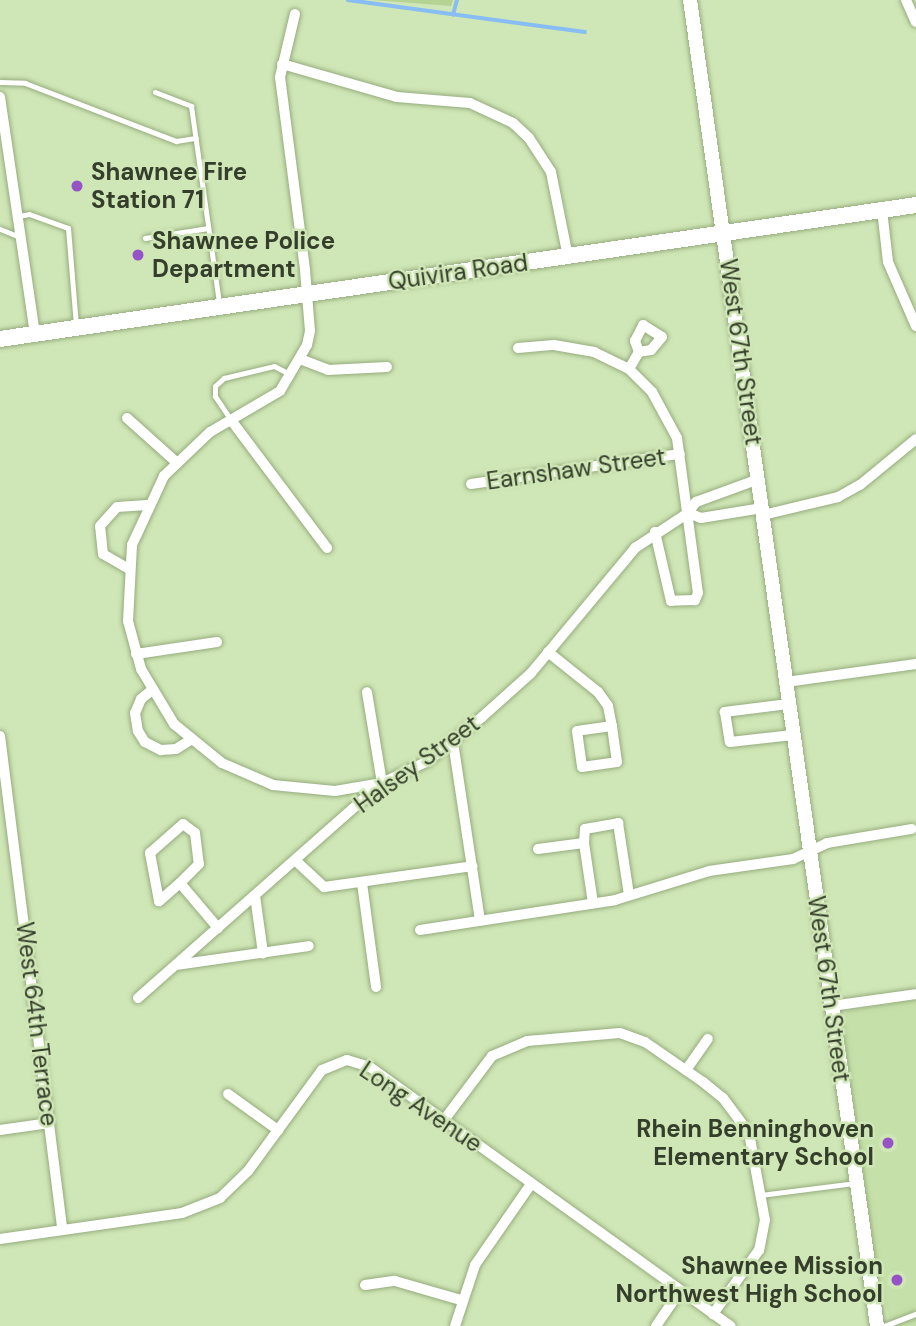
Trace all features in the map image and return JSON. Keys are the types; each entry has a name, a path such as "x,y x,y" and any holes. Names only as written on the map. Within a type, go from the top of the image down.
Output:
{"main road":[{"name":"Quivira Road","path":"0,339 916,205"}],"street":[{"name":"West 67th Street","path":"690,0 877,1326"},
{"path":"905,0 916,22"},
{"path":"295,14 282,64 281,97 308,293 310,331 292,376 280,391 199,440 176,462 147,505 135,534 129,569 128,621 136,654 152,690 174,724 222,763 282,787 335,790 382,783 367,692"},
{"path":"282,64 397,97 470,103 513,123 529,138 551,172 568,257"},
{"path":"0,96 35,334"},
{"path":"882,210 888,262 916,326"},
{"path":"518,348 573,347 628,369 666,412 680,454 695,600 671,601 655,532"},
{"path":"628,369 639,352"},
{"path":"300,359 328,370 387,367"},
{"path":"127,418 176,462"},
{"path":"231,420 327,548"},
{"path":"688,513 701,518 763,512 838,497 860,485 916,439"},
{"name":"Earnshaw Street","path":"471,484 680,454"},
{"name":"Halsey Street","path":"138,998 382,783 411,771 453,741 548,652 595,592 655,532 688,513 696,502 759,479"},
{"path":"129,569 103,554 100,526 117,507 147,505"},
{"path":"136,654 217,642"},
{"path":"548,652 604,699 612,726 617,762 582,767 577,731 612,726"},
{"path":"786,682 916,664"},
{"path":"152,690 141,699 135,713 138,731 145,742 169,749 192,739"},
{"path":"788,704 725,712 730,742 793,735"},
{"name":"West 64th Terrace","path":"0,736 62,1229"},
{"path":"453,741 480,920"},
{"path":"593,903 584,843 585,829 618,823 629,895"},
{"path":"183,824 195,834 199,864 180,883 159,901 150,853 183,824"},
{"path":"420,930 593,903 709,871 793,859 809,850 845,839 912,829"},
{"path":"538,849 584,843"},
{"path":"295,860 324,887 472,866"},
{"path":"180,883 218,928"},
{"path":"362,883 376,987"},
{"path":"255,896 263,953"},
{"path":"175,965 309,946"},
{"path":"831,1006 916,994"},
{"path":"444,1121 492,1056 515,1044 620,1033 645,1042 686,1070 723,1098 742,1121 756,1154 761,1195 764,1236 758,1250 713,1314"},
{"path":"686,1070 708,1039"},
{"name":"Long Avenue","path":"0,1239 192,1211 220,1198 236,1186 322,1070 347,1060 370,1067 731,1326"},
{"path":"228,1094 278,1130"},
{"path":"0,1130 50,1123"},
{"path":"455,1326 461,1300 475,1265 531,1184"},
{"path":"365,1285 396,1281 461,1300"},
{"path":"656,1326 680,1291"}],"lane":[{"path":"0,82 25,83 176,141 196,138"},
{"path":"155,92 191,106 220,307"},
{"path":"18,216 29,214 68,228 76,328"},
{"path":"145,238 208,228"},
{"path":"0,229 21,237"},
{"path":"231,420 215,396 215,386 224,378 274,366 292,376"},
{"path":"761,1195 856,1183"},
{"path":"884,1326 916,1314"}],"shaded area":[{"path":"373,0 453,0 451,6"},
{"name":"Rhein Benninghoven Elementary School","path":"916,1000 916,1326 891,1326 876,1264 843,1022 847,1011"}],"waterway":[{"path":"348,0 585,32"},
{"path":"453,15 457,0"}],"place":[{"name":"Shawnee Fire Station 71","path":"77,186"},
{"name":"Shawnee Police Department","path":"138,255"},
{"name":"Rhein Benninghoven Elementary School","path":"888,1143"},
{"name":"Shawnee Mission Northwest High School","path":"897,1280"}]}
